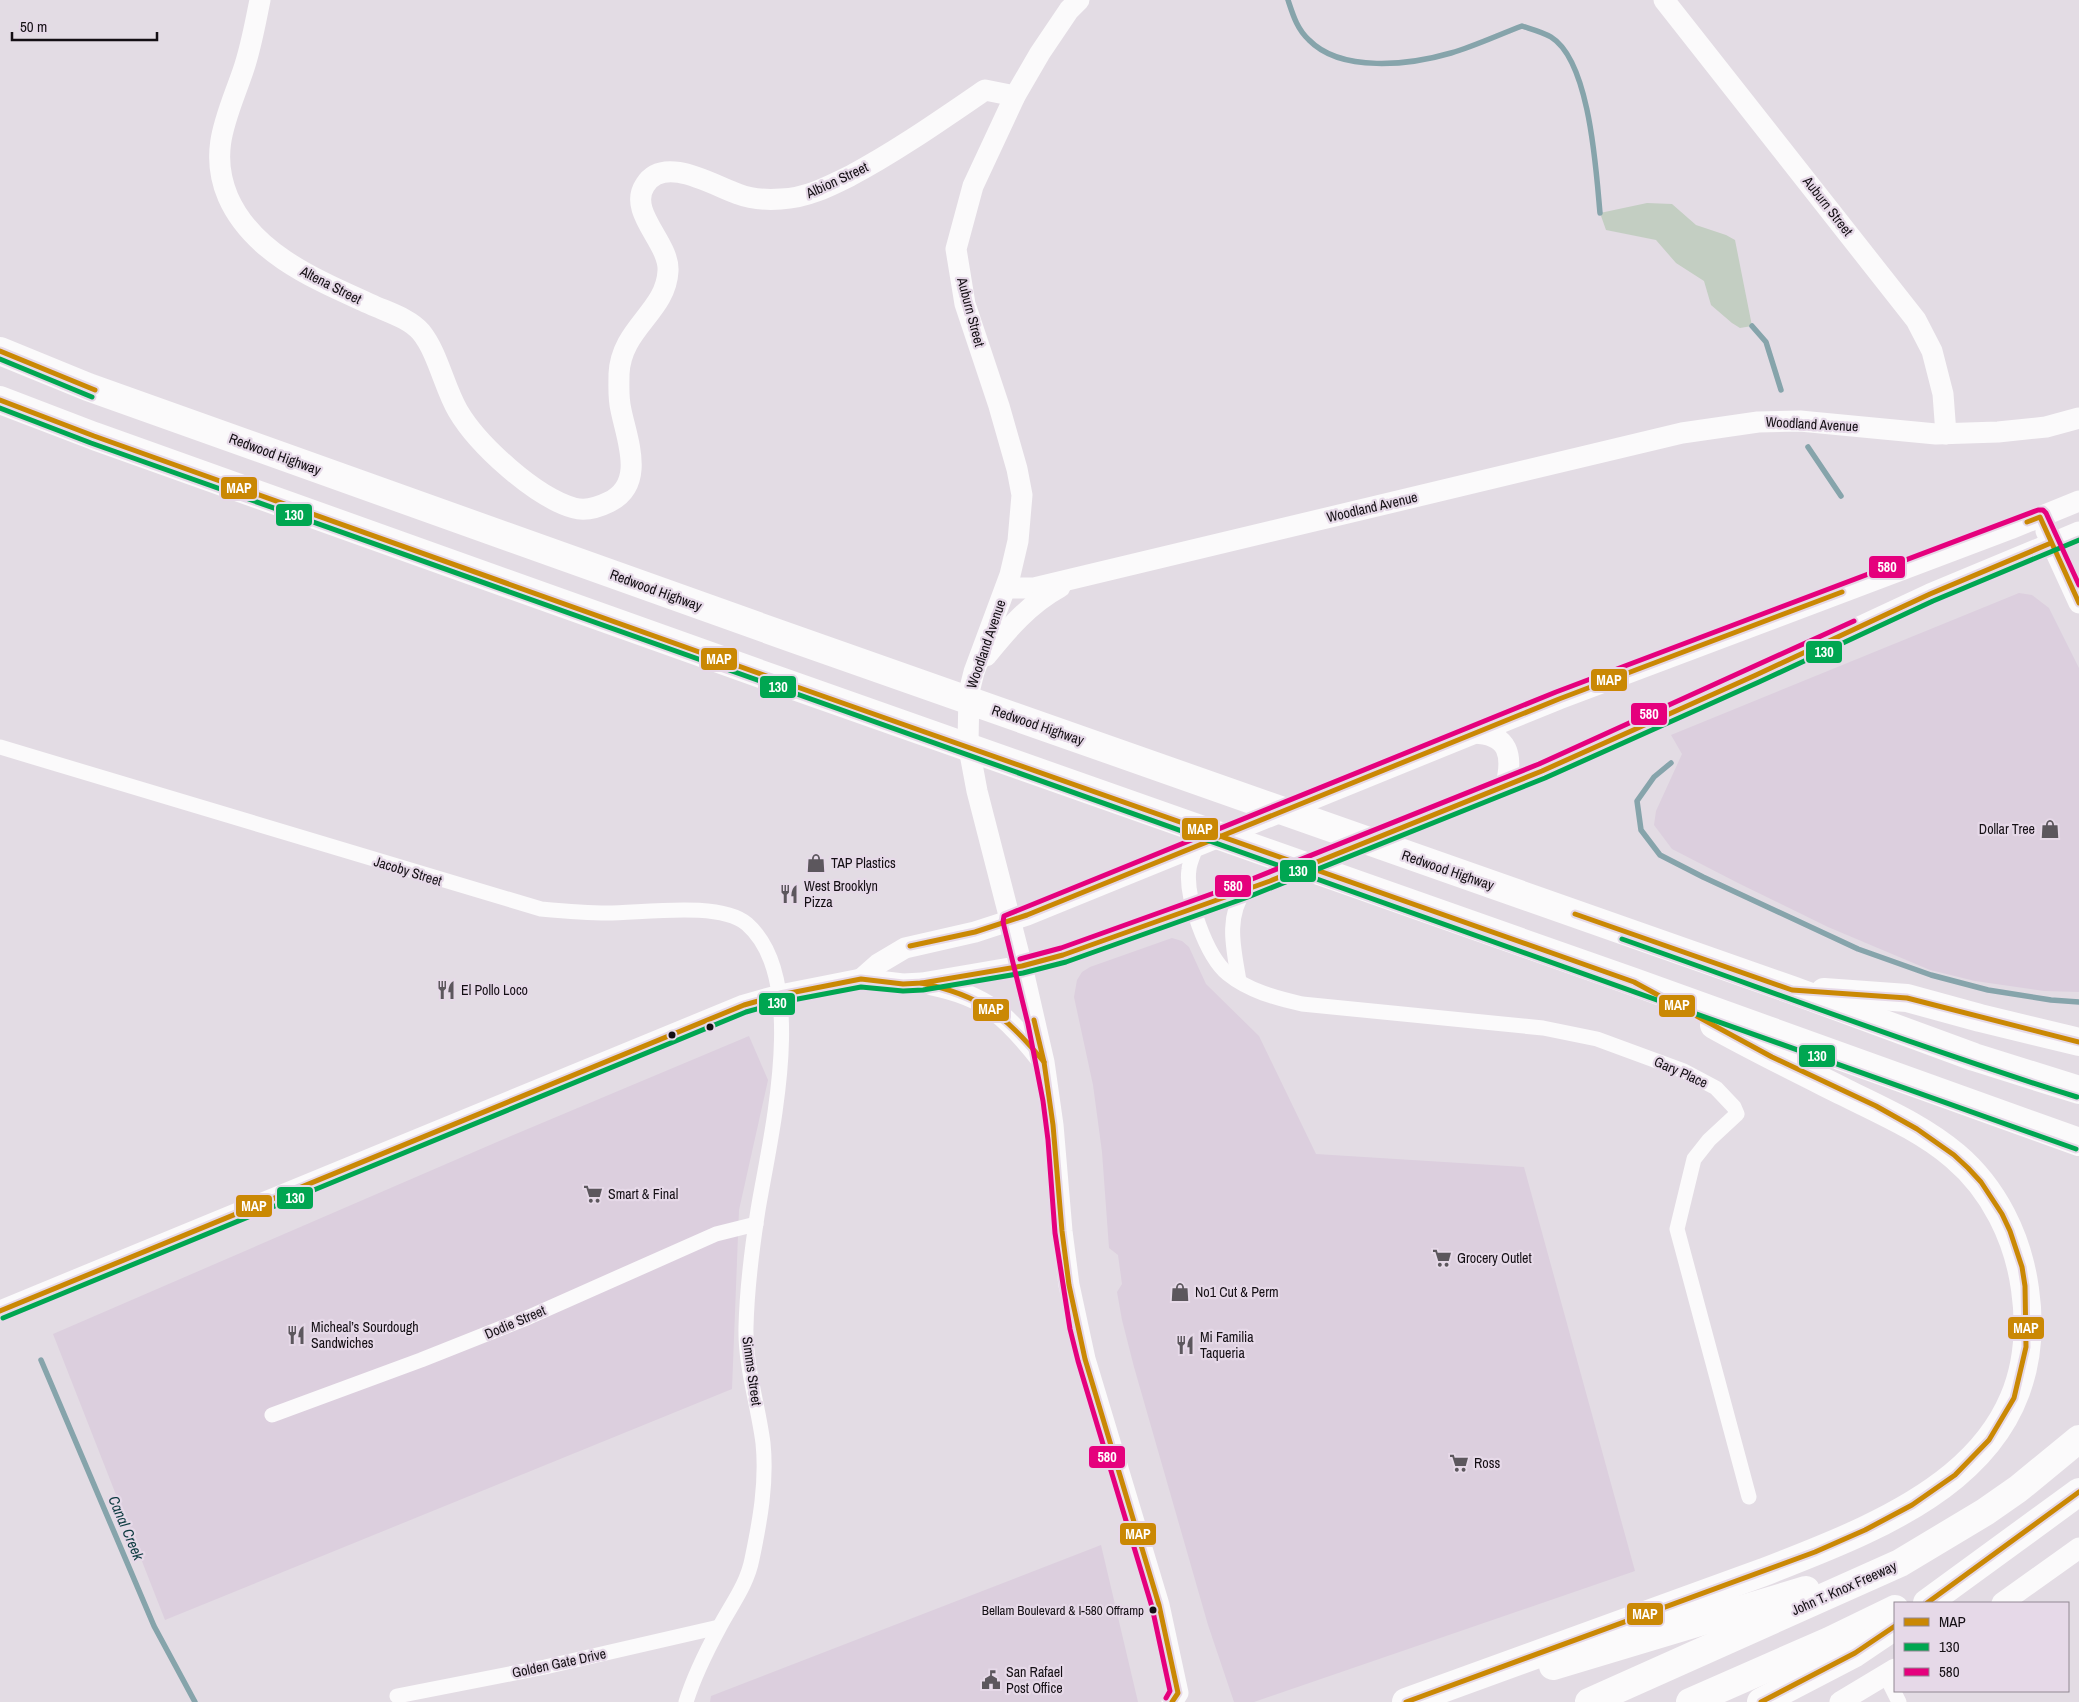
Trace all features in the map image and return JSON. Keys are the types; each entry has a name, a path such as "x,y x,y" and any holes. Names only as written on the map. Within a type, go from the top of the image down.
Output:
{"highway":[{"name":"Redwood Highway","path":"0,351 88,387 797,640 1792,990 1974,1057 2079,1090"},
{"path":"0,400 86,433 782,682 1634,982 2079,1142"},
{"path":"1406,1702 1794,1561 1854,1535 1905,1508 1944,1485 1975,1457 2006,1412 2021,1374 2026,1347 2028,1319 2022,1269 1998,1208 1984,1186 1966,1167 1946,1149 1922,1132 1790,1066 1634,982"},
{"path":"1792,990 1907,998 2079,1042"},
{"name":"John T. Knox Freeway","path":"1589,1702 1900,1563 1991,1508 2079,1439"},
{"path":"1928,1602 2027,1532 2079,1492"},
{"path":"1909,1602 2027,1532"},
{"path":"1453,1686 1510,1676 1568,1662 1803,1590 1876,1575"},
{"path":"1690,1702 1894,1609"},
{"path":"1760,1702 1855,1652 1894,1627"}],"main road":[{"name":"Altena Street","path":"260,0 244,67 220,139 218,159 228,197 241,220 276,255 292,265 352,296 406,320 419,329 429,344 459,412 479,439 523,479 549,497 573,508"},
{"name":"Auburn Street","path":"1006,588 1018,541 1022,495 1000,406 966,304 956,249 973,186 1015,96 1040,53 1069,10 1079,0"},
{"name":"Auburn Street","path":"1664,0 1916,320 1932,351 1943,394 1946,434"},
{"name":"Albion Street","path":"573,508 591,508 616,498 627,484 631,471 630,450 620,407 620,360 628,340 666,288 668,274 668,259 640,203 643,186 653,175 673,171 704,179 742,196 769,200 797,198 830,186 886,157 985,90 1015,96"},
{"name":"Woodland Avenue","path":"1180,1699 1157,1597 1085,1359 1075,1318 1063,1238 1054,1132 1044,1062 1022,966 981,808 968,743 969,692 974,672 1006,588 1034,588 1724,425 1800,421 1946,434 2046,428 2079,418"},
{"path":"861,979 878,964 905,948 975,932 1010,921 1559,699 2079,501"},
{"path":"2040,517 2079,603"},
{"path":"0,1311 744,1005 780,995 861,979 903,984 922,983 1022,966 1063,955 1246,890 1506,785 1735,685 1930,594 2079,532"},
{"path":"974,672 1007,630 1031,606 1045,595 1080,576"},
{"path":"1475,733 1496,737 1503,743 1509,759 1506,785"},
{"path":"922,983 968,994 992,1007 1017,1030 1044,1062"},
{"path":"2003,1602 2079,1548"},
{"path":"1840,1702 1890,1672"}],"street":[{"name":"Jacoby Street","path":"0,747 541,910 609,913 705,910 729,914 744,921 755,931 768,954 780,995"},
{"name":"Gary Place","path":"1196,847 1189,869 1189,881 1194,908 1218,965 1239,981 1278,999 1302,1004 1543,1028 1575,1034 1622,1047 1684,1071 1716,1088 1734,1107 1737,1114 1709,1140 1694,1159 1677,1229 1749,1497"},
{"path":"1239,981 1233,920 1236,904 1246,890"},
{"name":"Simms Street","path":"686,1702 693,1680 719,1627 742,1588 752,1562 763,1501 765,1472 763,1442 747,1351 750,1278 756,1224 781,1062 780,995"},
{"name":"Dodie Street","path":"272,1415 421,1360 529,1317 716,1234 756,1224"},
{"name":"Golden Gate Drive","path":"397,1696 545,1667 719,1627"},
{"path":"1890,1672 1894,1685"}],"shaded area":[{"path":"1647,203 1672,204 1696,225 1735,240 1752,326 1740,328 1711,305 1704,281 1676,263 1656,240 1606,230 1600,213"},
{"path":"2019,593 2032,595 2049,608 2079,668 2079,992 2044,991 1975,981 1930,970 1828,927 1672,849 1654,825 1656,811 1682,754 1671,735"},
{"path":"1172,938 1182,941 1189,947 1206,984 1259,1036 1316,1154 1524,1167 1635,1571 1254,1702 1234,1702 1208,1625 1122,1320 1117,1292 1122,1284 1118,1255 1109,1248 1102,1152 1093,1085 1074,997 1077,980 1082,972 1090,967"},
{"path":"749,1036 768,1080 739,1210 732,1389 165,1620 53,1334 497,1142"},
{"path":"1101,1545 1138,1702 710,1702 711,1696"}],"waterway":[{"path":"1288,0 1298,26 1309,40 1323,51 1339,58 1357,62 1396,63 1416,61 1451,53 1522,26 1551,37 1564,50 1575,69 1583,92 1593,145 1600,213"},
{"path":"1752,326 1766,342 1781,390"},
{"path":"1808,447 1841,496"},
{"path":"1671,763 1654,777 1637,801 1641,830 1660,855 1858,949 1931,975 1988,990 2051,1000 2079,1002"},
{"name":"Canal Creek","path":"41,1360 154,1626 195,1702"}],"transit line":[{"name":"MAP","path":"0,351 95,390"},
{"name":"130","path":"0,359 92,397"},
{"name":"MAP","path":"0,400 94,436 783,682 1634,982 1772,1057 1876,1106 1917,1129 1954,1155 1981,1182 2002,1214 2022,1267 2025,1286 2026,1347 2014,1398 1989,1440 1955,1475 1912,1505 1865,1530 1815,1552 1406,1702"},
{"name":"130","path":"0,408 91,443 2076,1149"},
{"name":"580","path":"1166,1698 1170,1691 1152,1607 1070,1329 1055,1233 1043,1101 1028,1024 1003,922 1004,916 1556,692 2038,510 2043,510 2046,513 2079,585"},
{"name":"MAP","path":"2027,522 2040,517 2079,603"},
{"name":"130","path":"3,1318 746,1012 782,1002 861,987 903,991 923,990 1023,973 1066,962 1248,897 1545,778 1933,601 2079,540"},
{"name":"MAP","path":"0,1311 744,1005 780,995 861,979 903,984 922,983 1022,966 1063,955 1270,881 1542,771 1930,594 2051,543"},
{"name":"MAP","path":"910,946 975,932 1027,915 1559,699 1842,592"},
{"name":"580","path":"1020,959 1061,948 1242,883 1539,764 1854,621"},
{"name":"MAP","path":"1575,914 1792,990 1907,998 2079,1042"},
{"name":"130","path":"1622,939 1906,1040 2077,1097"},
{"name":"MAP","path":"921,983 960,994 991,1010 1017,1032 1044,1062"},
{"name":"MAP","path":"1034,1020 1044,1062 1053,1125 1062,1231 1069,1285 1085,1359 1159,1605 1178,1693 1172,1702"},
{"name":"MAP","path":"1928,1602 2079,1492"},
{"name":"MAP","path":"1761,1702 1855,1653 1894,1627"}],"place":[{"name":"Dollar Tree","path":"2050,829"},
{"name":"TAP Plastics","path":"816,863"},
{"name":"West Brooklyn Pizza","path":"789,894"},
{"name":"El Pollo Loco","path":"446,990"},
{"name":"Smart & Final","path":"593,1194"},
{"name":"Grocery Outlet","path":"1442,1258"},
{"name":"No1 Cut & Perm","path":"1180,1292"},
{"name":"Micheal’s Sourdough Sandwiches","path":"296,1335"},
{"name":"Mi Familia Taqueria","path":"1185,1345"},
{"name":"Ross","path":"1459,1463"},
{"name":"Bellam Boulevard & I-580 Offramp","path":"1153,1610"},
{"name":"San Rafael Post Office","path":"991,1680"}]}
